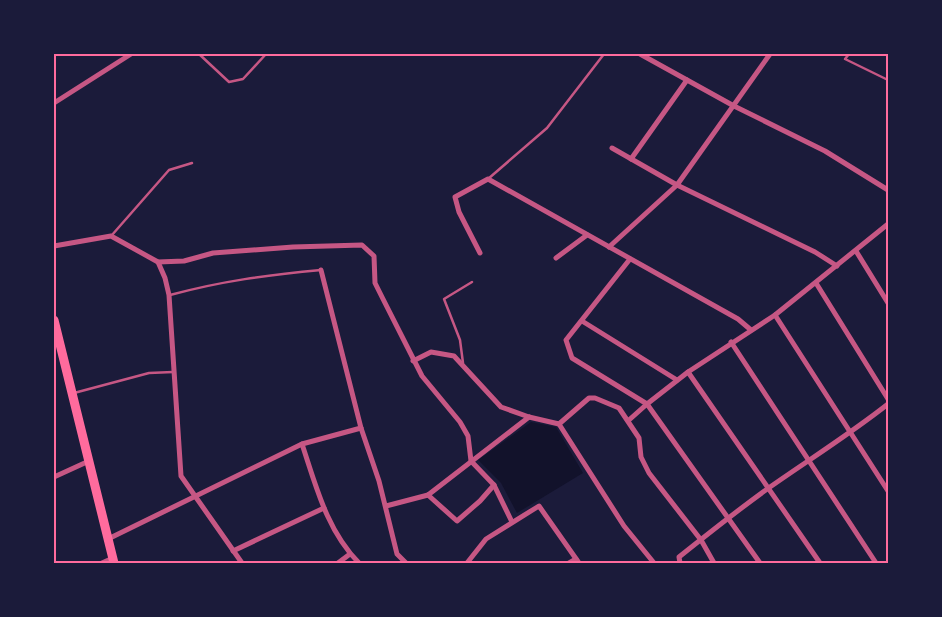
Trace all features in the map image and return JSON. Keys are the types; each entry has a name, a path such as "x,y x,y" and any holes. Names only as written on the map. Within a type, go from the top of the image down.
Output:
{"highway":[{"path":"54,320 113,561"}],"street":[{"path":"54,103 131,54"},
{"path":"640,54 734,106 825,151 888,190"},
{"path":"609,247 677,185 770,54"},
{"path":"631,159 687,80"},
{"path":"612,148 677,185 815,252 837,266"},
{"path":"480,253 459,212 455,197 488,179 738,318 751,330"},
{"path":"629,420 688,372 731,342 775,315 888,224"},
{"path":"556,258 587,234"},
{"path":"54,246 111,236 158,262 184,261 213,253 293,247 362,245 374,256 375,283 413,361 468,436 471,460 494,485 512,522"},
{"path":"856,251 888,303"},
{"path":"630,259 566,340 572,358 647,404 760,563"},
{"path":"158,262 165,278 169,296 181,476 242,563"},
{"path":"321,270 361,428 386,506 397,554 405,563"},
{"path":"816,283 888,399"},
{"path":"775,315 888,491"},
{"path":"582,321 677,380"},
{"path":"731,342 876,563"},
{"path":"413,361 431,352 454,356 500,407 529,417 559,424 624,526 654,563"},
{"path":"688,372 820,563"},
{"path":"559,424 589,398 595,398 616,405 629,420 639,438 641,457 649,473 701,540 714,563"},
{"path":"680,563 679,557 729,518 808,461 851,434 888,404"},
{"path":"386,506 428,495 529,417"},
{"path":"108,539 194,495 302,444 361,428"},
{"path":"302,444 324,508 338,539 359,563"},
{"path":"54,477 89,461"},
{"path":"428,495 445,513 457,521 480,501 494,485"},
{"path":"467,563 486,539 540,506 577,561 569,563"},
{"path":"233,551 324,508"},
{"path":"338,563 350,554"},
{"path":"102,563 113,561"}],"lane":[{"path":"199,54 229,82 243,79 265,55 261,54"},
{"path":"488,179 547,128 604,54"},
{"path":"849,54 845,59 888,80"},
{"path":"111,236 169,170 192,163"},
{"path":"169,296 250,277 321,270"},
{"path":"462,363 460,340 444,299 472,282"},
{"path":"72,394 149,373 174,372"}],"shaded area":[{"path":"531,422 556,427 583,473 517,513 501,483 478,460"}]}
